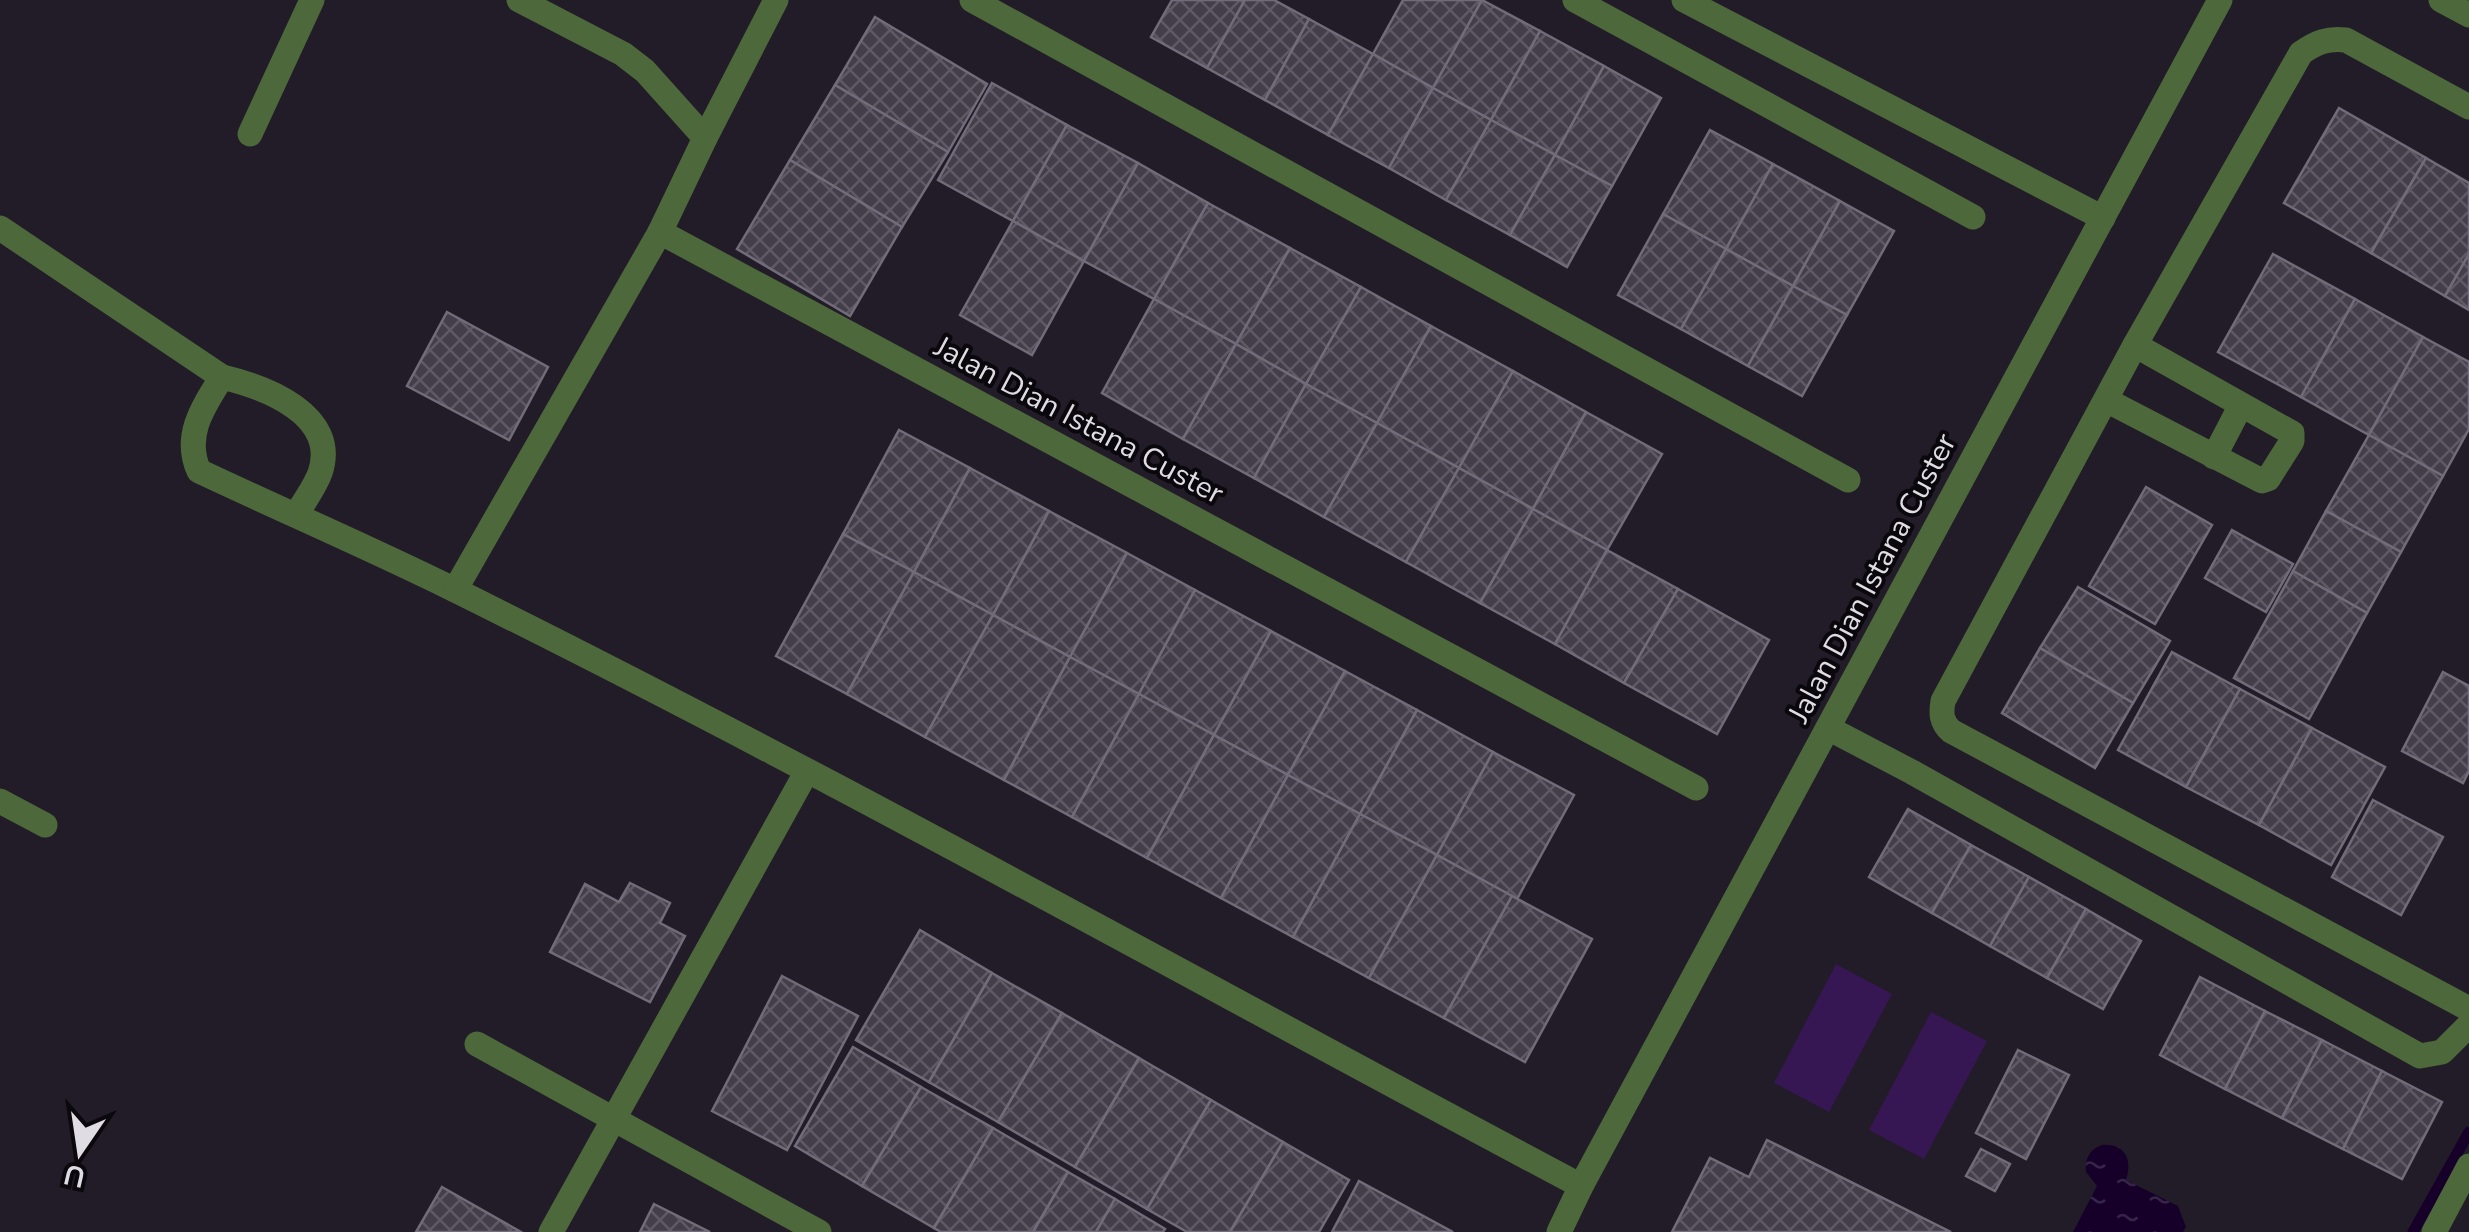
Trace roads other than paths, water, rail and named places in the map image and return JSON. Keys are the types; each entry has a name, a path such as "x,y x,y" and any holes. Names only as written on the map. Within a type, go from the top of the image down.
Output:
{"street":[{"path":"250,134 312,0"},
{"path":"520,0 623,54 645,70 705,138"},
{"path":"455,590 660,232 776,0"},
{"path":"972,0 1848,480"},
{"path":"1575,0 1973,217"},
{"path":"1684,0 2103,218"},
{"name":"Jalan Dian Istana Custer","path":"1558,1232 2220,0"},
{"path":"2442,0 2469,15"},
{"path":"2469,107 2346,40 2320,40 2301,53 2135,345 1942,701 1941,714 1945,726 2469,1009"},
{"path":"0,228 222,377 267,391 305,414 320,431 323,448 320,472 297,514"},
{"name":"Jalan Dian Istana Custer","path":"660,232 1696,788"},
{"path":"2106,400 2260,480 2266,480 2292,441 2292,434 2135,345"},
{"path":"222,377 199,417 192,442 199,471 455,590 806,771 1581,1186"},
{"path":"2214,456 2242,405"},
{"path":"1828,728 2420,1056 2442,1052 2469,1025"},
{"path":"551,1232 806,771"},
{"path":"0,801 45,825"},
{"path":"478,1044 819,1232"},
{"path":"2434,1232 2466,1177"}],"water":[{"path":"2102,1145 2116,1147 2125,1154 2126,1180 2178,1206 2186,1227 2183,1232 2073,1232 2097,1186 2086,1172 2087,1159"}],"waterway":[{"path":"2413,1232 2469,1132"}]}
